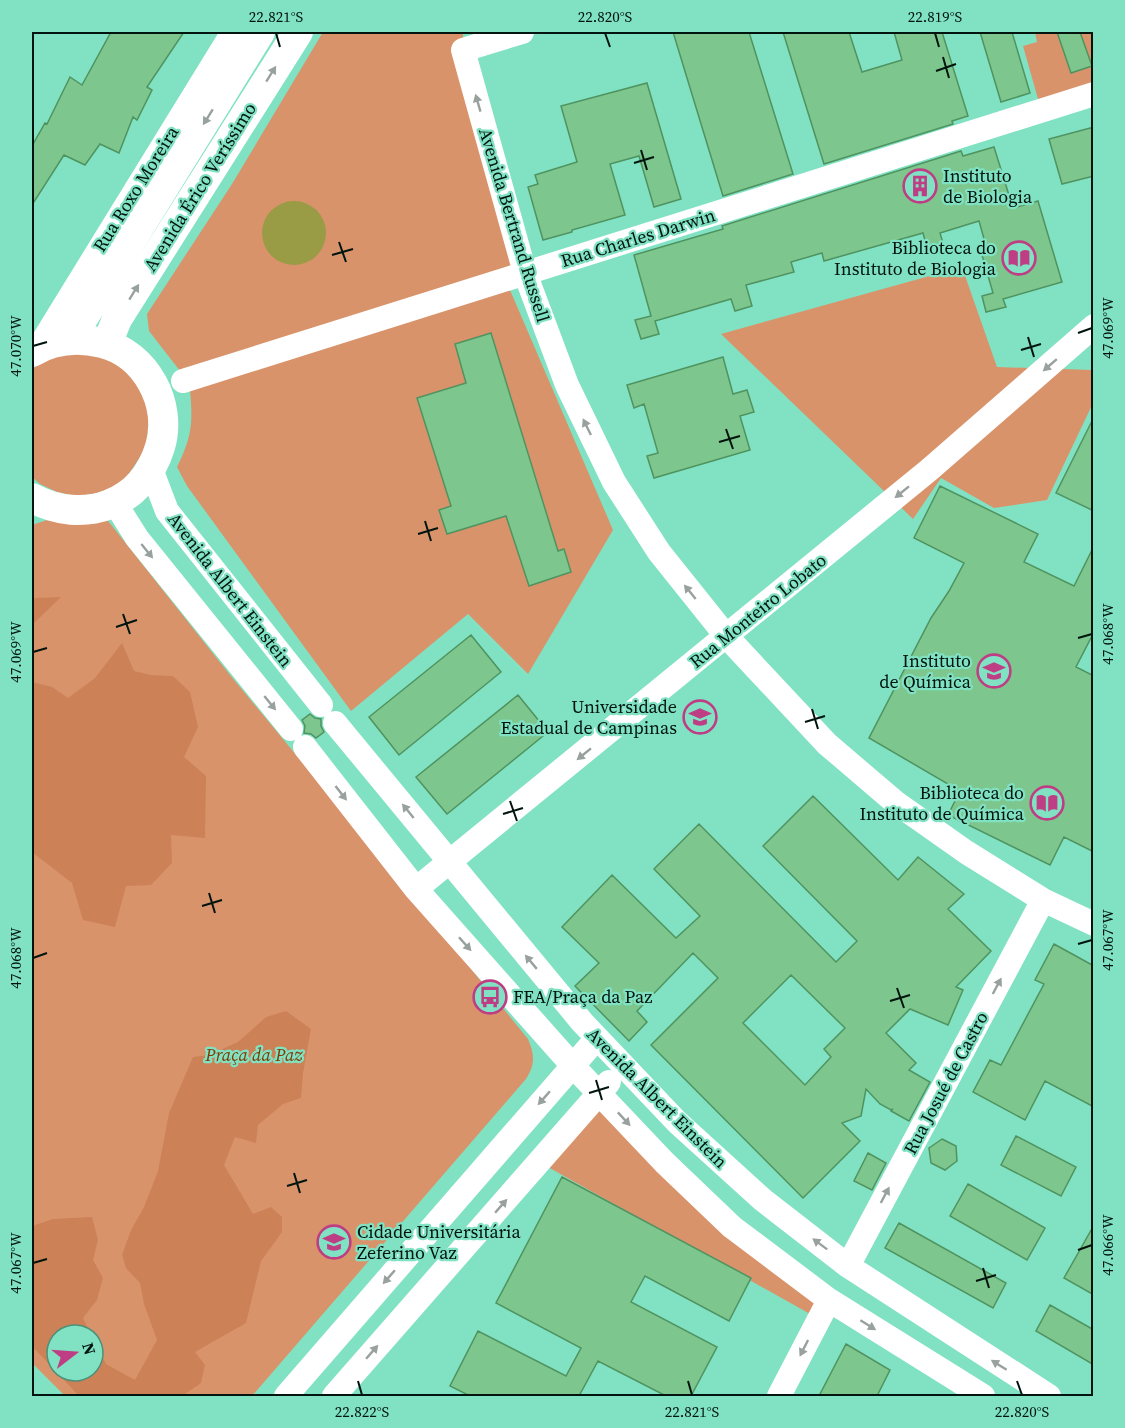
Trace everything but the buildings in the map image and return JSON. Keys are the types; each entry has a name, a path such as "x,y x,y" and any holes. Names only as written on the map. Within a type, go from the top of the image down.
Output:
{"main road":[{"name":"Avenida Érico Veríssimo","path":"70,339 260,32"},
{"name":"Avenida Érico Veríssimo","path":"107,344 117,319 298,32"},
{"path":"32,498 62,510 80,512 115,503 136,488 151,469 160,446 163,422 159,397 151,380 140,364 125,352 107,344 70,339 35,350"}],"street":[{"name":"Rua Roxo Moreira","path":"35,350 234,32"},
{"name":"Avenida Bertrand Russell","path":"522,32 463,50 525,273 567,386 614,482 659,552 727,637 827,744 895,802 966,852 1043,900 1094,924"},
{"name":"Rua Charles Darwin","path":"183,381 1094,94"},
{"name":"Rua Monteiro Lobato","path":"416,890 947,455 1094,326"},
{"name":"Avenida Albert Einstein","path":"151,469 167,511 328,714 449,863 597,1038 677,1122 763,1200 848,1266 1049,1396"},
{"name":"Avenida Albert Einstein","path":"115,503 136,538 298,738 416,890 573,1066 665,1163 732,1227 829,1300 983,1396"},
{"name":"Rua Josué de Castro","path":"848,1266 1043,900"},
{"path":"286,1396 597,1038"},
{"path":"334,1396 623,1066"},
{"path":"779,1396 829,1300"}],"green space":[{"path":"323,32 463,32 463,50 525,273 180,371 149,331 147,314 232,184"},
{"path":"1035,32 1092,32 1093,90 1040,106 1023,46 1037,42"},
{"path":"962,267 997,367 1093,370 1093,403 1047,500 994,508 941,478 913,519 721,334"},
{"path":"510,290 613,530 528,674 468,614 351,711 187,486 177,467 186,447 190,430 190,390"},
{"path":"64,352 101,354 132,375 149,409 147,446 127,477 111,488 94,494 75,496 57,492 40,484 32,477 32,369 46,359"},
{"name":"Praça da Paz","path":"105,517 230,675 528,1039 532,1050 533,1060 526,1079 252,1396 65,1396 52,1383 105,1383 105,1323 45,1323 45,1376 32,1363 32,525 47,520"},
{"path":"61,597 32,625 32,602 35,598"},
{"path":"122,643 134,671 151,675 173,676 190,692 198,727 184,757 206,776 205,838 171,835 172,863 151,885 126,886 115,927 83,920 72,883 32,852 32,682 52,687 68,698 95,678"},
{"path":"286,1011 311,1029 301,1098 283,1104 258,1125 256,1143 235,1137 224,1165 253,1214 271,1207 282,1217 282,1232 261,1261 246,1323 195,1352 205,1365 201,1383 185,1394 79,1396 67,1383 105,1383 105,1362 135,1380 157,1340 144,1304 140,1283 126,1268 122,1255 158,1171 169,1113 193,1057 209,1055 238,1042 266,1017"},
{"path":"599,1093 829,1300 819,1319 539,1162"},
{"path":"92,1217 98,1240 93,1260 103,1278 97,1300 83,1318 85,1323 45,1323 45,1360 32,1346 32,1226 53,1219"}],"shaded area":[{"path":"288,201 300,201 317,210 324,221 326,233 324,245 317,256 300,265 288,265 276,260 267,251 262,239 262,227 267,215 276,206"}],"place":[{"name":"Instituto de Biologia","path":"920,186"},
{"name":"Biblioteca do Instituto de Biologia","path":"1019,258"},
{"name":"Instituto de Química","path":"994,671"},
{"name":"Universidade Estadual de Campinas","path":"700,717"},
{"name":"Biblioteca do Instituto de Química","path":"1047,803"},
{"name":"FEA/Praça da Paz","path":"490,997"},
{"name":"Cidade Universitária Zeferino Vaz","path":"334,1242"}]}
